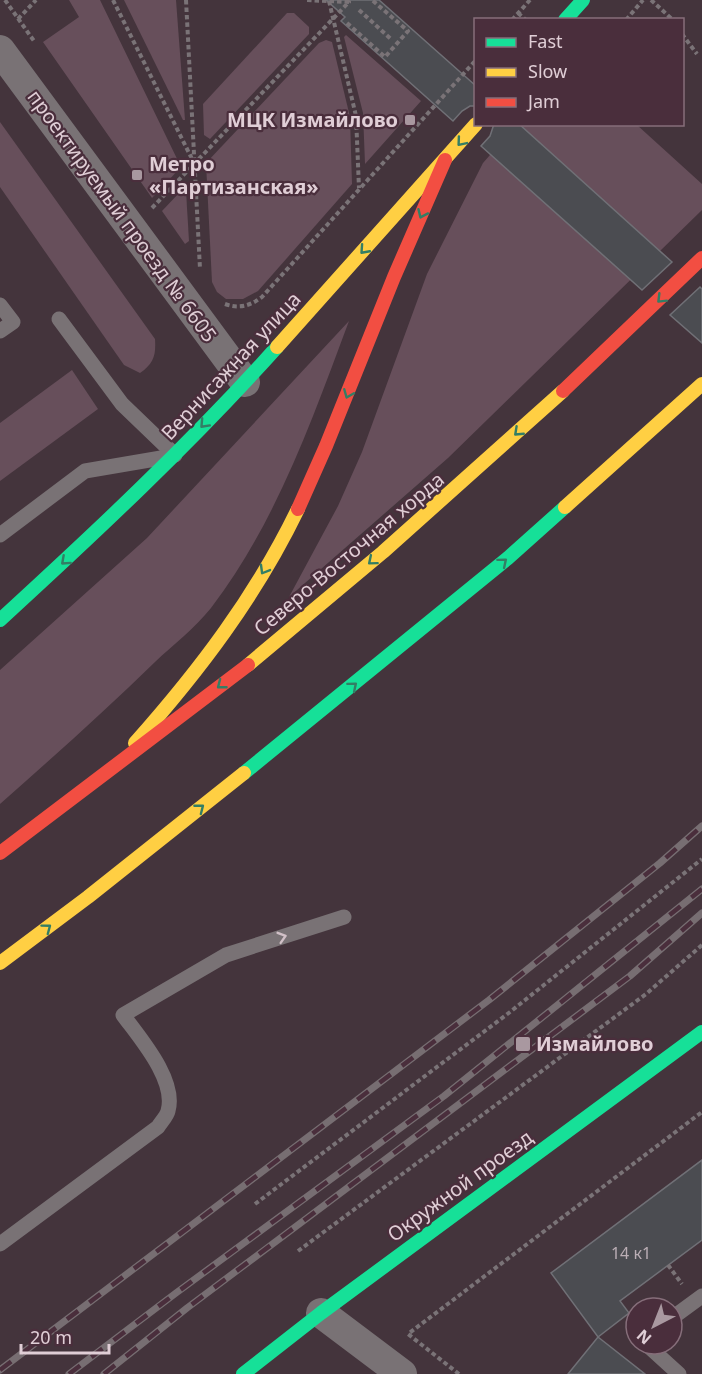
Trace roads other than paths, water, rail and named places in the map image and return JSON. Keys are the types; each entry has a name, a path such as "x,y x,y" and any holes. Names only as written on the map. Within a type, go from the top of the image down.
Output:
{"main road":[{"path":"567,18 583,0"},
{"name":"Вернисажная улица","path":"0,620 109,520 175,455 245,382 474,126"},
{"path":"112,769 196,673 244,607 290,525 330,440 394,277 445,160"},
{"name":"Северо-Восточная хорда","path":"0,853 270,646 446,499 636,324 702,258"},
{"path":"0,963 98,890 490,573 702,384"},
{"name":"Окружной проезд","path":"243,1374 321,1313 702,1032"}],"street":[{"name":"проектируемый проезд № 6605","path":"0,51 245,382"},
{"path":"321,1313 402,1374"}],"lane":[{"path":"0,305 13,322 0,331"},
{"path":"59,319 122,404 175,455"},
{"path":"0,535 85,471 175,455"},
{"path":"0,1244 158,1127 168,1110 168,1092 157,1060 123,1015 226,955 344,917"},
{"path":"684,1309 702,1296"},
{"path":"659,1356 679,1374"}],"railway":[{"path":"0,1370 489,1000 660,863 702,826"},
{"path":"69,1374 444,1096 702,889"},
{"path":"104,1374 187,1308 630,976 702,913"}],"place":[{"name":"МЦК Измайлово","path":"410,120"},
{"name":"Метро «Партизанская»","path":"137,175"},
{"name":"Измайлово","path":"523,1044"}]}
